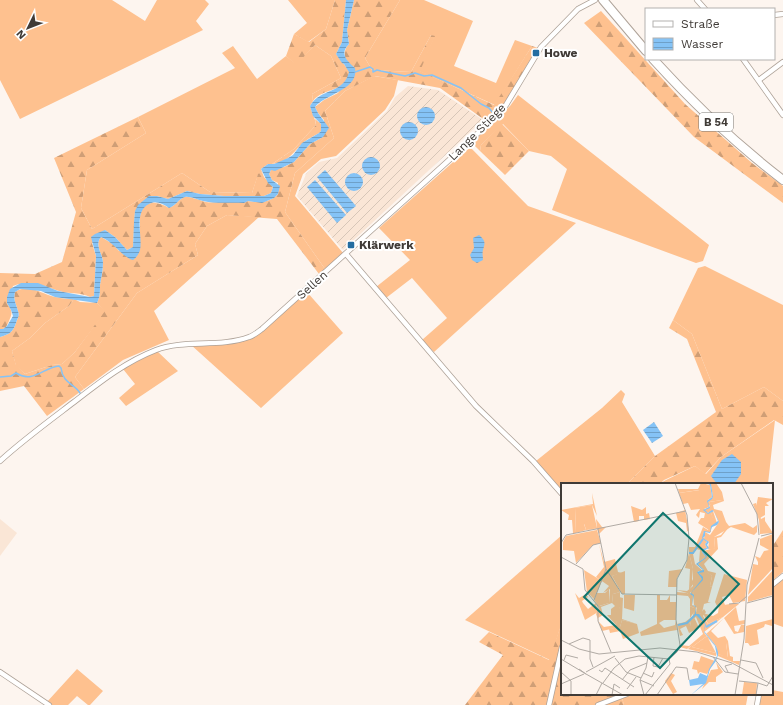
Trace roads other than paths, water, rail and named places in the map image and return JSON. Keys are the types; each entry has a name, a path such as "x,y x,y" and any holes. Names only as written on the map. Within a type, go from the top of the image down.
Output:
{"highway":[{"path":"604,2 645,50"},
{"name":"B 54","path":"654,60 724,130 783,180"}],"street":[{"name":"Lange Stiege","path":"346,254 468,143 506,105 541,47 578,9 595,0"},
{"path":"697,0 704,8"},
{"path":"744,60 783,115"},
{"path":"759,80 783,62"},
{"name":"Sellen","path":"0,461 103,379 125,365 156,350 172,346 238,341 251,337 262,329 346,254"},
{"path":"346,254 476,406 533,461 561,493"},
{"path":"773,584 783,576"},
{"path":"549,705 561,651"},
{"path":"0,672 49,705"},
{"path":"598,705 624,695"},
{"path":"757,705 759,695"}],"water":[{"path":"346,0 354,0 347,30 349,44 344,54 347,60 355,68 355,75 352,82 347,87 320,102 315,107 329,128 323,137 310,144 294,162 275,171 271,170 269,174 272,180 280,186 278,194 274,198 262,203 248,201 244,203 218,203 185,197 169,208 157,202 149,204 141,213 140,250 133,260 129,259 106,239 101,237 99,240 98,243 103,260 103,266 100,294 97,303 55,297 41,291 20,289 15,292 14,295 19,314 15,326 11,332 0,337 0,329 7,326 13,316 7,303 7,297 10,289 21,283 38,283 58,291 90,297 94,296 96,256 91,237 105,230 115,237 127,250 133,247 135,211 138,205 149,196 157,196 168,199 187,191 200,194 224,196 264,196 271,193 273,187 268,183 261,169 268,164 274,164 293,155 302,143 321,131 321,124 313,116 310,106 314,100 342,84 349,72 336,54 342,42"},
{"path":"426,107 432,110 435,116 432,122 426,125 420,122 417,116 420,110"},
{"path":"409,122 415,125 418,131 415,137 409,140 403,137 400,131 403,125"},
{"path":"371,157 377,160 380,166 377,172 371,175 365,172 362,166 365,160"},
{"path":"325,170 356,206 347,213 317,177"},
{"path":"354,173 360,176 363,182 360,188 354,191 348,188 345,182 348,176"},
{"path":"315,180 346,215 337,223 307,187"},
{"path":"479,235 484,241 483,260 477,263 472,260 470,255 474,248 473,238"},
{"path":"654,422 663,436 652,443 643,430"},
{"path":"732,454 741,462 741,474 735,483 716,483 711,476 722,460"}],"waterway":[{"path":"355,72 370,67 373,69 373,72 377,70 405,76 415,73 424,76 432,75 461,88 481,104 489,108 493,113"},
{"path":"0,377 11,376 16,373 28,377 59,366 66,380 80,393"}],"place":[{"name":"Howe","path":"536,53"},
{"name":"Klärwerk","path":"351,245"}]}
